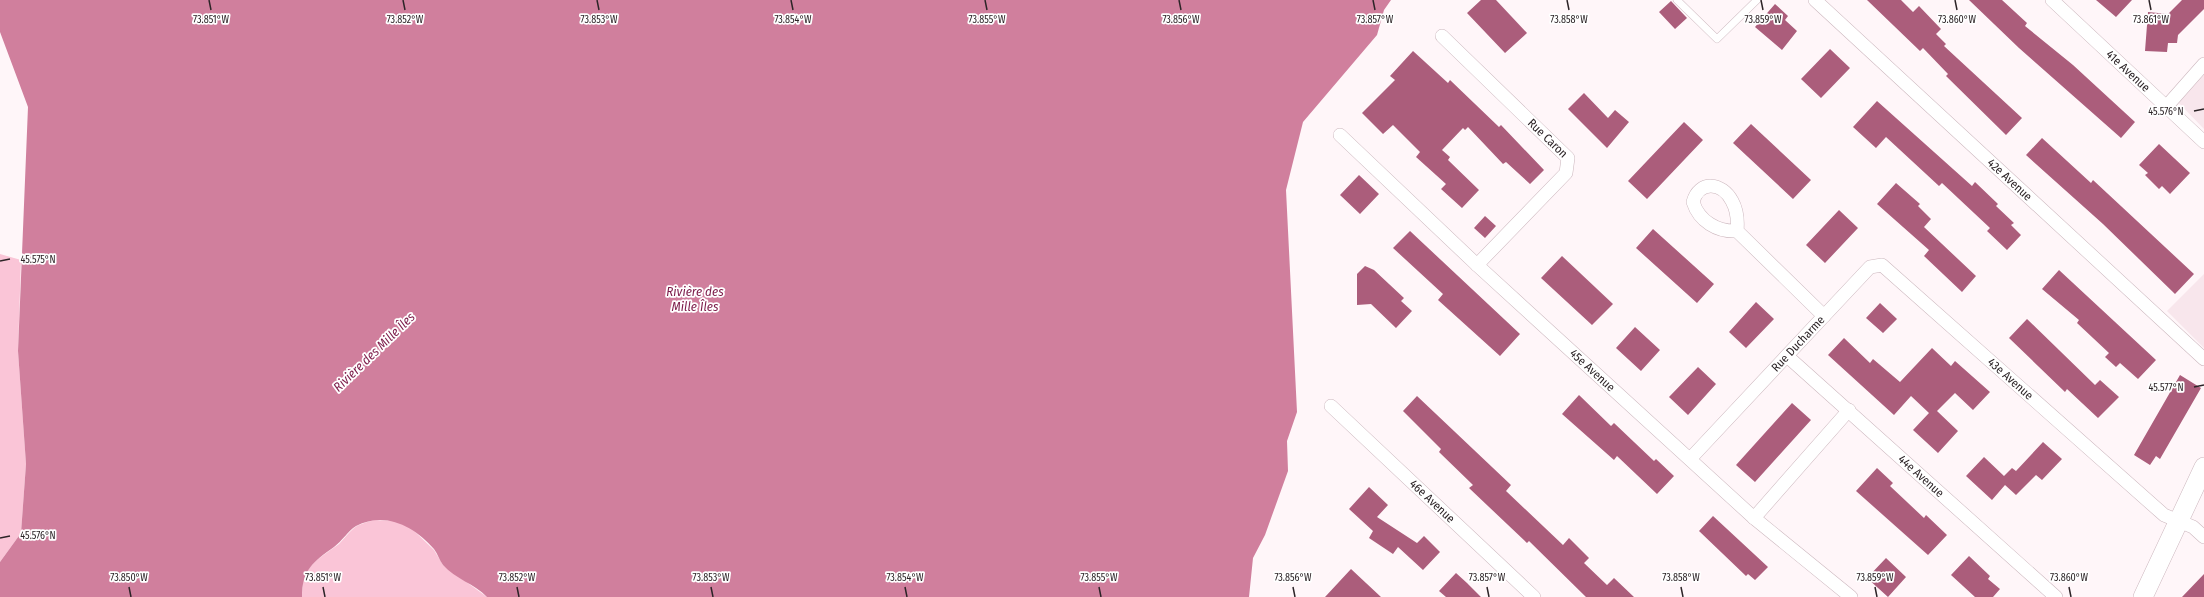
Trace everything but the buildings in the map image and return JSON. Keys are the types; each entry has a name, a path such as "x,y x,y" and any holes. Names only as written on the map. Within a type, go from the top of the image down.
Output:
{"main road":[{"path":"2144,597 2178,520 2204,467"}],"street":[{"name":"42e Avenue","path":"1815,0 2204,359"},
{"name":"41e Avenue","path":"2053,0 2204,142"},
{"name":"Rue Caron","path":"1442,36 1568,158 1566,173 1477,265"},
{"path":"2166,107 2204,64"},
{"name":"45e Avenue","path":"1340,135 1477,265 1754,518 1852,597"},
{"name":"Rue Ducharme","path":"1690,459 1824,316 1737,231"},
{"name":"43e Avenue","path":"1824,316 1870,267 1882,265 2164,515 2193,528 2204,537"},
{"name":"44e Avenue","path":"1787,356 2056,597"},
{"name":"46e Avenue","path":"1331,406 1534,597"},
{"path":"1754,518 1849,410"}],"lane":[{"path":"1678,0 1717,39 1757,0"}],"shaded area":[{"path":"2204,72 2204,129 2178,102"},
{"path":"0,254 21,260 18,351 26,464 21,533 0,562"},
{"path":"2204,274 2204,348 2167,311"},
{"path":"374,520 394,521 409,526 434,550 443,565 487,597 302,597 305,578 312,565 339,544 354,528"}],"water":[{"name":"Rivière des Mille Îles","path":"0,0 1391,0 1384,10 1377,35 1303,122 1286,190 1297,412 1287,441 1288,471 1265,535 1253,558 1249,597 487,597 477,588 448,570 434,549 417,534 398,523 378,520 356,526 337,545 315,562 304,580 302,597 0,597 0,562 21,533 26,464 18,351 28,107 0,32"}]}
